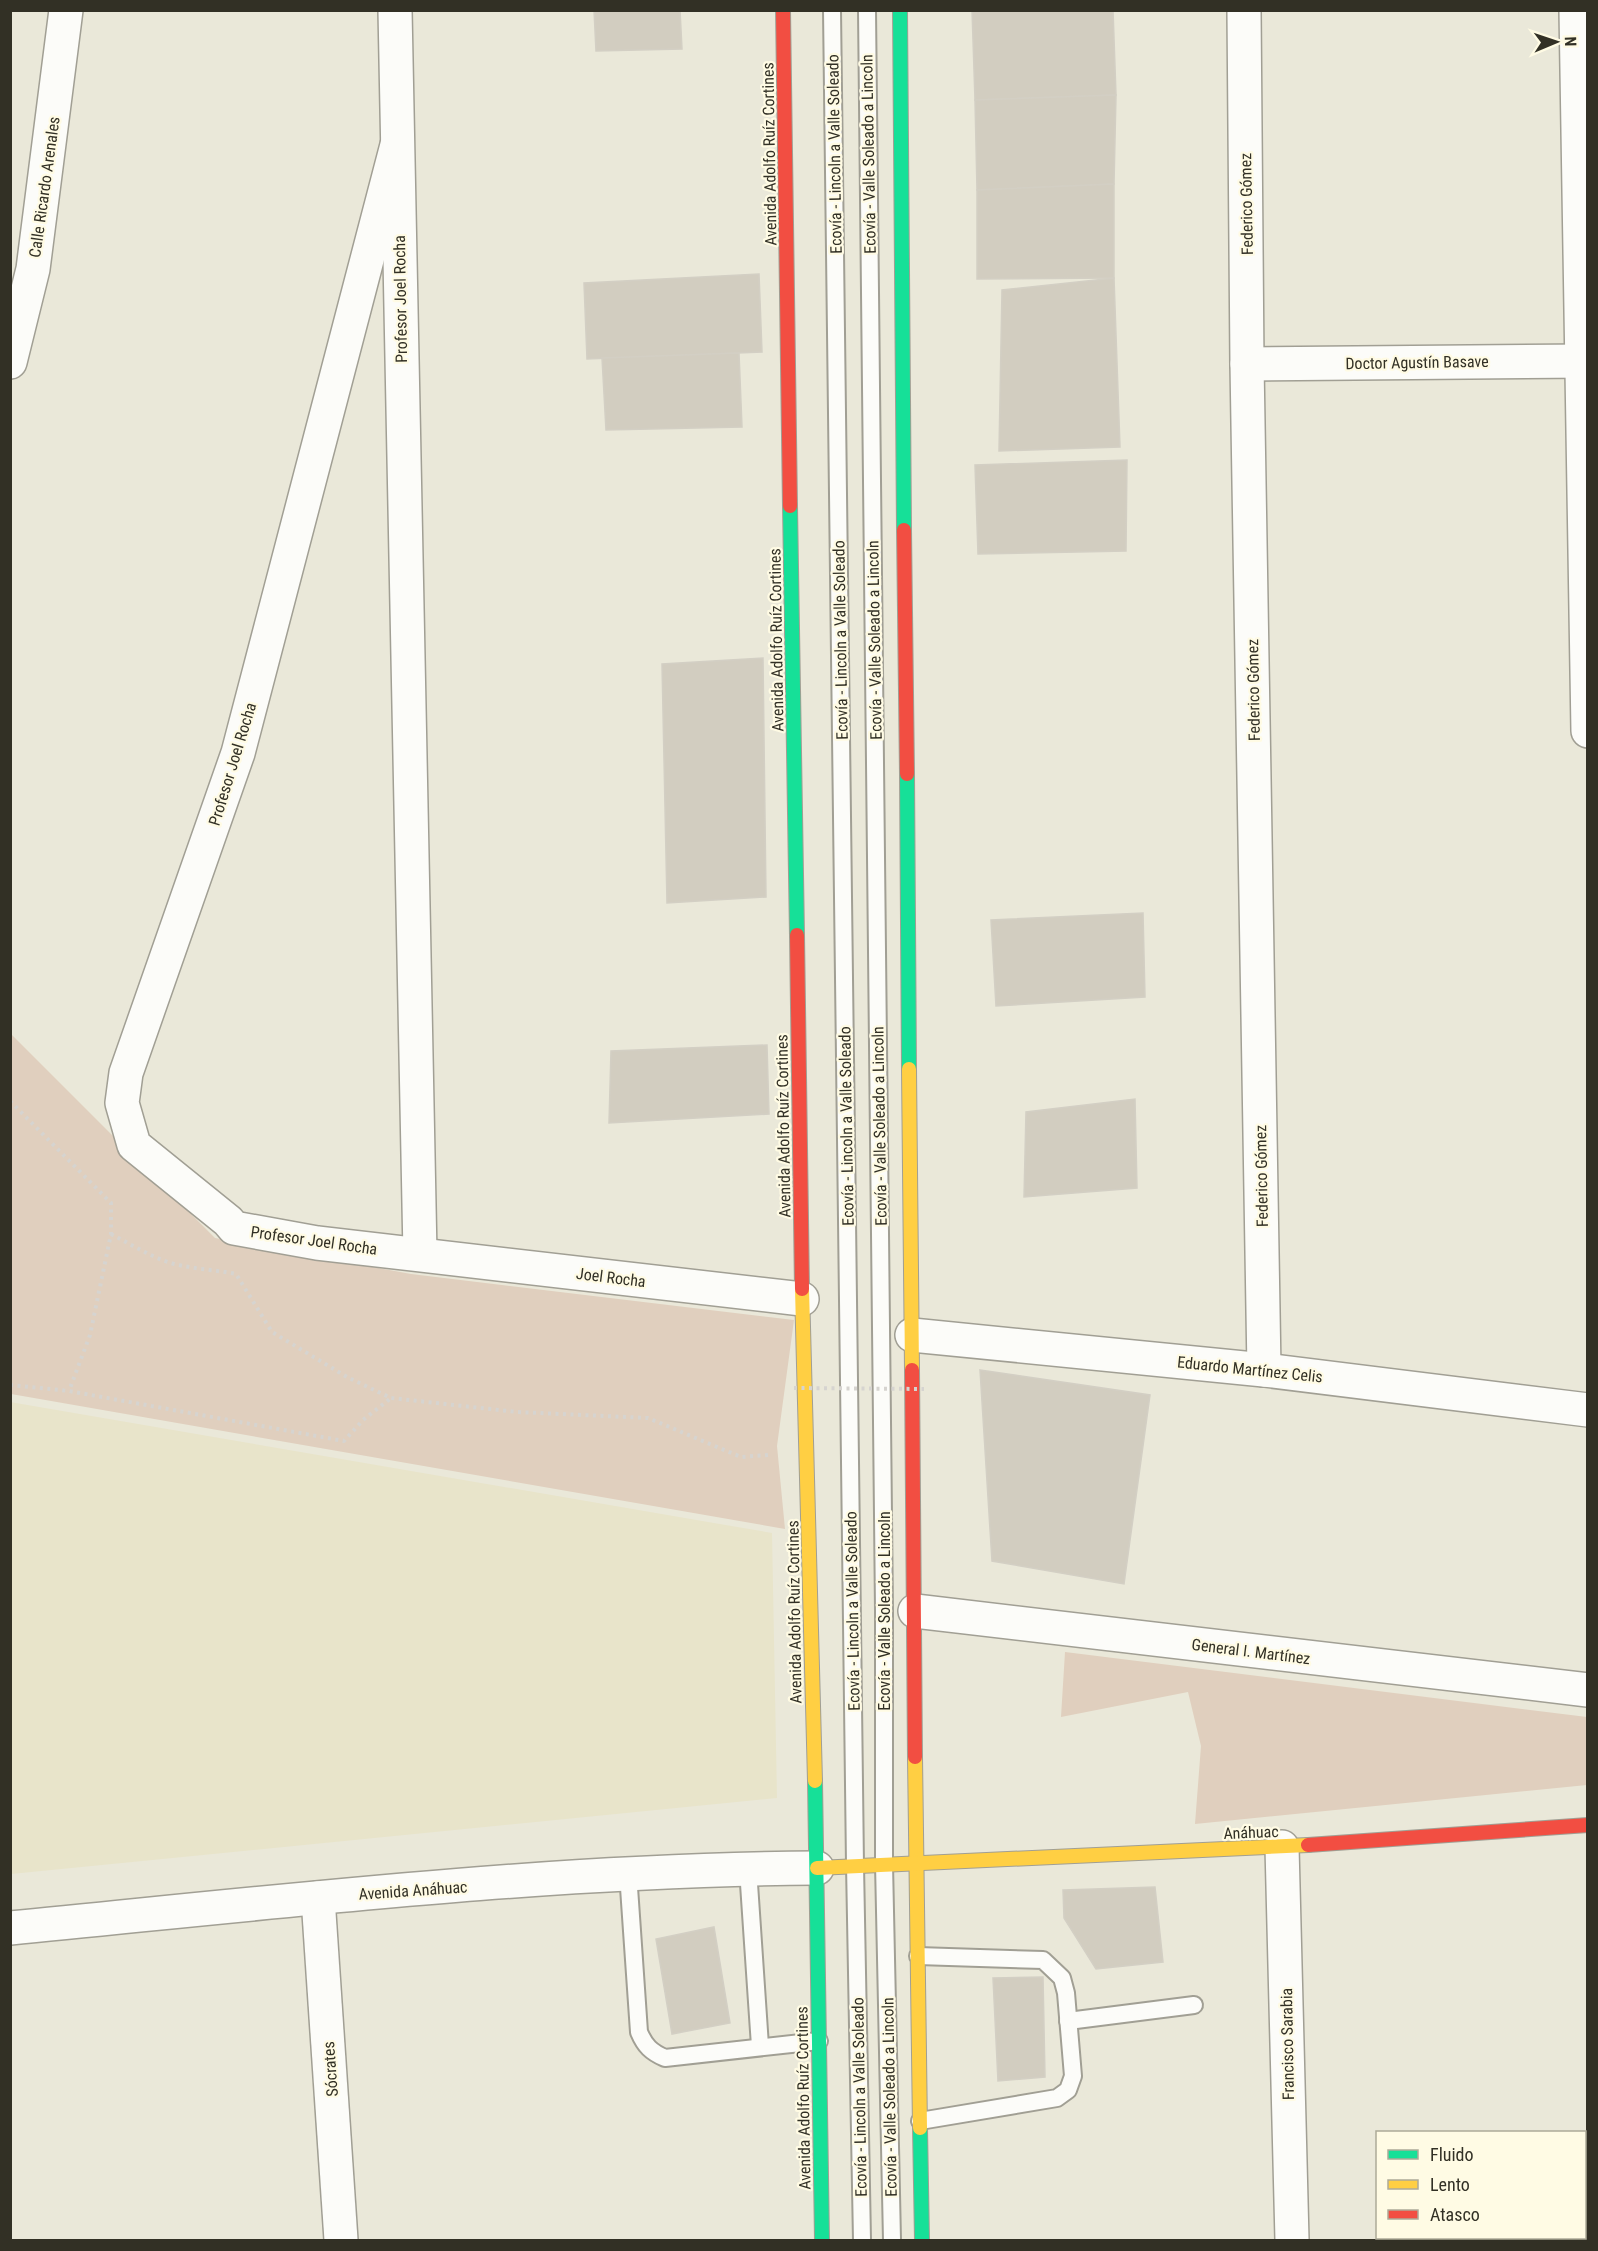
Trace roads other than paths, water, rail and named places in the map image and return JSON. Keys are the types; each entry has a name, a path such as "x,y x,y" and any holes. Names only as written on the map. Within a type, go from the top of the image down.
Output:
{"main road":[{"name":"Avenida Adolfo Ruíz Cortines","path":"783,10 802,1299 817,1868 822,2241"},
{"path":"900,10 916,1862 922,2241"},
{"name":"Anáhuac","path":"817,1868 1282,1847 1587,1825"}],"street":[{"name":"Calle Ricardo Arenales","path":"10,362 33,269 66,10"},
{"name":"Profesor Joel Rocha","path":"395,10 420,1254 316,1243 234,1228 134,1145 122,1103 126,1073 238,753 397,145"},
{"name":"Federico Gómez","path":"1244,10 1247,364 1264,1370"},
{"path":"1576,10 1585,361 1587,731"},
{"name":"Doctor Agustín Basave","path":"1247,364 1585,361"},
{"name":"Joel Rocha","path":"420,1254 802,1299"},
{"name":"Eduardo Martínez Celis","path":"912,1335 1264,1370 1587,1410"},
{"name":"General I. Martínez","path":"915,1611 1587,1690"},
{"name":"Francisco Sarabia","path":"1282,1847 1292,2241"},
{"name":"Avenida Anáhuac","path":"10,1928 318,1898 628,1873 817,1868"},
{"name":"Sócrates","path":"318,1898 341,2241"}],"lane":[{"name":"Ecovía - Lincoln a Valle Soleado","path":"832,10 855,1865 862,2241"},
{"name":"Ecovía - Valle Soleado a Lincoln","path":"867,10 885,1610 884,1864 892,2241"},
{"path":"748,1869 760,2046"},
{"path":"628,1873 639,2032 644,2044 651,2052 664,2058 819,2041"},
{"path":"918,1956 1043,1960 1062,1978 1066,1993 1073,2076 1068,2090 1057,2098 920,2121"},
{"path":"1068,2020 1194,2005"}]}
